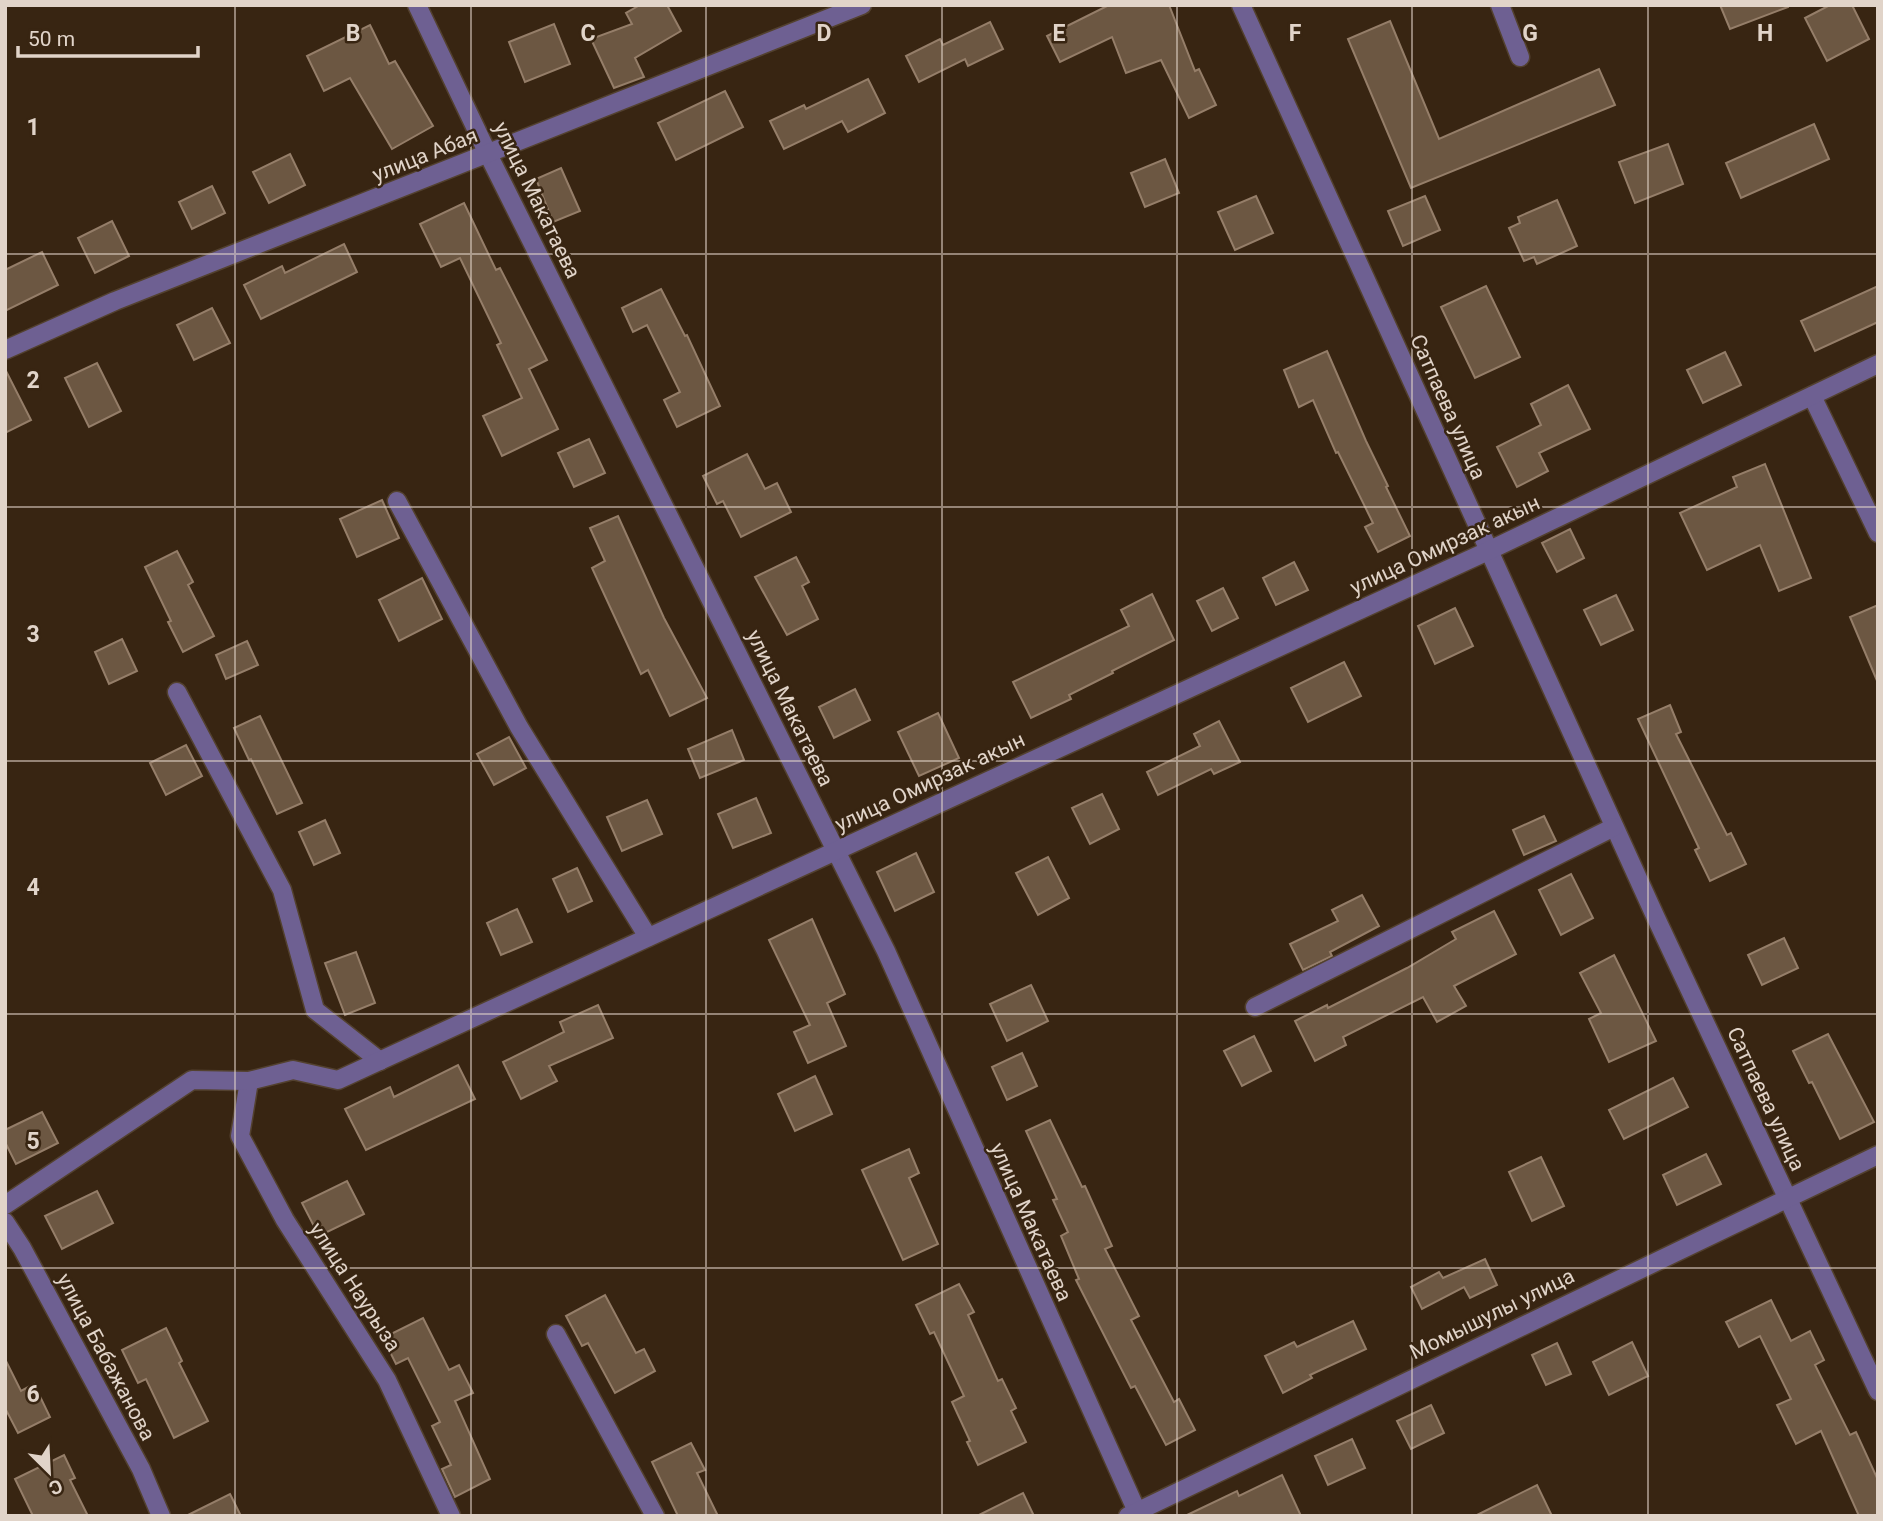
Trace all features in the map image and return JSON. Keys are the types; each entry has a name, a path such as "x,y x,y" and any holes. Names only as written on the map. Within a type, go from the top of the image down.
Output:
{"street":[{"name":"улица Макатаева","path":"417,5 488,154 886,951 1134,1514"},
{"name":"улица Абая","path":"5,350 115,301 862,5"},
{"name":"Сатпаева улица","path":"1241,5 1614,827 1878,1391"},
{"path":"1500,5 1520,57"},
{"name":"улица Омирзак акын","path":"5,1205 192,1080 248,1081 293,1070 338,1080 1488,551 1878,364"},
{"path":"1812,396 1878,533"},
{"path":"397,500 519,726 648,937"},
{"path":"177,692 282,890 315,1010 380,1061"},
{"path":"1255,1007 1614,827"},
{"name":"улица Наурыза","path":"248,1081 240,1136 285,1220 387,1380 451,1516"},
{"name":"Момышулы улица","path":"1134,1514 1787,1197 1878,1156"},
{"name":"улица Бабажанова","path":"5,1222 22,1248 141,1469 162,1516"},
{"path":"556,1334 655,1516"}],"building":[{"path":"640,5 667,5 681,31 635,58 644,77 614,88 591,39 632,24 626,13"},
{"path":"1109,5 1169,5 1195,71 1199,69 1216,105 1189,118 1161,60 1126,73 1112,37 1060,62 1047,36"},
{"path":"1720,5 1788,5 1788,7 1730,29"},
{"path":"1830,5 1852,5 1869,39 1827,61 1805,18"},
{"path":"1390,21 1439,139 1599,69 1615,105 1411,188 1348,39"},
{"path":"990,22 1003,49 968,66 965,59 919,82 906,56 940,39 943,45"},
{"path":"554,24 570,64 525,82 509,42"},
{"path":"370,25 389,64 395,61 433,126 392,149 350,78 324,91 307,56"},
{"path":"868,79 885,113 848,132 842,121 784,149 770,121 804,105 806,109"},
{"path":"725,91 743,127 676,160 658,123"},
{"path":"1814,124 1829,159 1741,198 1726,163"},
{"path":"1668,144 1683,184 1635,203 1619,162"},
{"path":"290,154 305,185 269,203 253,172"},
{"path":"1165,159 1179,193 1145,207 1131,173"},
{"path":"561,168 580,211 553,222 536,179"},
{"path":"212,186 225,213 192,229 179,202"},
{"path":"1256,196 1273,233 1235,250 1218,212"},
{"path":"1425,196 1440,230 1403,246 1388,211"},
{"path":"1557,200 1577,246 1537,264 1534,257 1524,261 1509,228 1520,223 1518,217"},
{"path":"464,203 496,270 500,268 547,360 529,369 558,429 502,456 483,416 522,398 497,345 501,343 460,258 441,267 420,224"},
{"path":"112,221 129,256 95,273 78,238"},
{"path":"344,244 357,272 261,319 244,285 282,266 285,273"},
{"path":"42,252 58,285 5,311 5,270"},
{"path":"1486,286 1520,357 1475,378 1441,307"},
{"path":"1878,286 1878,322 1815,351 1801,321"},
{"path":"661,289 685,336 687,335 720,406 677,427 664,400 680,392 647,325 633,332 622,308"},
{"path":"212,308 230,343 194,360 177,325"},
{"path":"1327,351 1410,536 1378,552 1365,527 1373,523 1338,452 1336,453 1313,400 1299,407 1284,370"},
{"path":"1725,352 1741,385 1703,403 1687,370"},
{"path":"97,363 121,411 89,427 65,378"},
{"path":"5,369 31,420 5,433"},
{"path":"1568,385 1590,429 1539,453 1548,471 1517,487 1497,447 1541,425 1531,404"},
{"path":"589,439 605,473 574,487 558,453"},
{"path":"747,454 765,489 777,483 791,512 741,537 723,501 717,504 703,476"},
{"path":"1765,464 1811,578 1779,591 1760,545 1707,570 1680,513 1737,487 1733,477"},
{"path":"382,500 399,538 357,557 340,519"},
{"path":"618,516 664,618 707,698 670,716 648,670 641,674 592,568 605,561 590,528"},
{"path":"1570,529 1584,558 1557,572 1542,543"},
{"path":"177,551 193,582 188,585 214,636 183,652 145,567"},
{"path":"796,557 809,582 802,586 818,619 787,635 755,577"},
{"path":"1294,562 1308,590 1276,605 1263,578"},
{"path":"422,578 442,619 399,641 379,600"},
{"path":"1223,588 1238,618 1212,631 1197,601"},
{"path":"1152,594 1174,640 1069,695 1071,699 1031,718 1013,682 1129,626 1121,610"},
{"path":"1616,595 1633,630 1601,645 1584,610"},
{"path":"1878,605 1878,683 1850,617"},
{"path":"1455,608 1473,646 1435,664 1418,626"},
{"path":"122,639 137,671 109,684 95,652"},
{"path":"247,641 258,665 226,679 216,655"},
{"path":"1344,662 1361,696 1308,722 1291,688"},
{"path":"855,689 870,720 834,738 819,707"},
{"path":"1670,705 1681,732 1676,734 1727,835 1731,833 1746,864 1710,881 1695,850 1699,848 1638,719"},
{"path":"938,713 959,758 919,776 898,732"},
{"path":"260,716 302,803 277,814 234,728"},
{"path":"1219,721 1240,762 1214,774 1211,769 1158,795 1147,772 1200,746 1194,734"},
{"path":"732,730 744,760 700,778 688,749"},
{"path":"509,737 526,768 494,785 477,754"},
{"path":"186,745 202,776 166,795 150,763"},
{"path":"1102,794 1119,829 1090,844 1072,808"},
{"path":"756,798 771,833 733,848 718,814"},
{"path":"647,800 662,834 622,851 607,817"},
{"path":"1544,816 1556,841 1524,855 1513,830"},
{"path":"325,820 340,853 314,865 299,832"},
{"path":"916,853 934,892 895,911 877,872"},
{"path":"1048,857 1069,898 1038,915 1016,873"},
{"path":"577,868 592,901 568,912 553,879"},
{"path":"1571,874 1593,918 1561,935 1539,890"},
{"path":"1362,895 1379,926 1330,952 1332,956 1303,970 1290,944 1338,921 1332,910"},
{"path":"517,909 532,942 501,955 487,923"},
{"path":"1494,911 1516,954 1454,986 1466,1006 1437,1022 1423,997 1343,1037 1346,1045 1315,1061 1295,1021 1327,1005 1328,1008 1407,968 1456,939 1452,932"},
{"path":"812,919 845,994 827,1003 846,1046 808,1063 794,1032 810,1025 769,940"},
{"path":"1784,938 1798,968 1762,985 1748,955"},
{"path":"356,952 375,1003 345,1015 325,963"},
{"path":"1614,955 1656,1041 1609,1062 1589,1019 1601,1013 1580,973"},
{"path":"1031,985 1048,1021 1007,1041 990,1004"},
{"path":"598,1005 613,1038 549,1066 557,1081 521,1099 503,1062 564,1032 560,1022"},
{"path":"1828,1034 1874,1122 1840,1139 1812,1082 1809,1083 1793,1051"},
{"path":"1254,1036 1271,1071 1242,1086 1224,1051"},
{"path":"1022,1053 1037,1086 1007,1100 992,1067"},
{"path":"458,1065 475,1099 366,1150 345,1109 390,1087 394,1097"},
{"path":"815,1076 832,1114 795,1131 778,1094"},
{"path":"1673,1078 1688,1107 1624,1139 1609,1110"},
{"path":"42,1112 58,1143 16,1164 5,1142 5,1130"},
{"path":"1050,1120 1082,1187 1085,1186 1112,1246 1105,1249 1139,1316 1131,1320 1174,1402 1179,1399 1195,1430 1166,1445 1135,1386 1131,1388 1076,1280 1079,1279 1061,1236 1068,1232 1053,1200 1057,1199 1026,1131"},
{"path":"909,1149 919,1173 909,1178 938,1244 903,1260 862,1170"},
{"path":"1706,1154 1721,1184 1677,1205 1663,1175"},
{"path":"1541,1157 1564,1206 1532,1221 1509,1172"},
{"path":"347,1181 364,1214 319,1236 302,1203"},
{"path":"97,1191 113,1223 62,1249 45,1216"},
{"path":"1485,1259 1497,1285 1470,1298 1464,1287 1422,1309 1411,1287 1439,1272 1443,1278"},
{"path":"959,1284 974,1312 968,1315 998,1381 1002,1379 1016,1408 1011,1411 1026,1442 978,1465 952,1402 964,1396 934,1332 930,1334 916,1305"},
{"path":"605,1295 636,1353 644,1349 655,1371 615,1393 588,1343 582,1346 566,1316"},
{"path":"1771,1300 1791,1341 1810,1331 1824,1360 1815,1365 1850,1435 1856,1432 1878,1480 1878,1516 1859,1516 1821,1431 1796,1444 1777,1405 1791,1399 1760,1336 1739,1347 1726,1322"},
{"path":"423,1318 449,1370 459,1365 473,1393 455,1401 490,1479 455,1497 442,1469 451,1465 432,1426 440,1422 408,1358 396,1364 383,1338"},
{"path":"1353,1321 1366,1349 1310,1375 1312,1378 1283,1393 1265,1356 1294,1342 1297,1347"},
{"path":"166,1328 182,1361 179,1363 208,1421 174,1438 146,1379 138,1383 122,1350"},
{"path":"1632,1342 1648,1376 1609,1395 1593,1362"},
{"path":"1557,1343 1571,1374 1546,1385 1532,1355"},
{"path":"5,1359 21,1391 34,1384 50,1417 18,1433 5,1408"},
{"path":"1431,1405 1444,1433 1411,1449 1397,1421"},
{"path":"1352,1439 1365,1468 1328,1485 1315,1456"},
{"path":"691,1443 705,1470 697,1473 718,1516 678,1516 652,1462"},
{"path":"64,1455 75,1478 70,1480 88,1516 33,1516 15,1479"},
{"path":"1282,1475 1301,1516 1185,1516 1237,1491 1239,1496"},
{"path":"1537,1485 1552,1516 1475,1516"},
{"path":"1023,1493 1034,1516 977,1516"},
{"path":"230,1494 241,1516 186,1516"}]}
